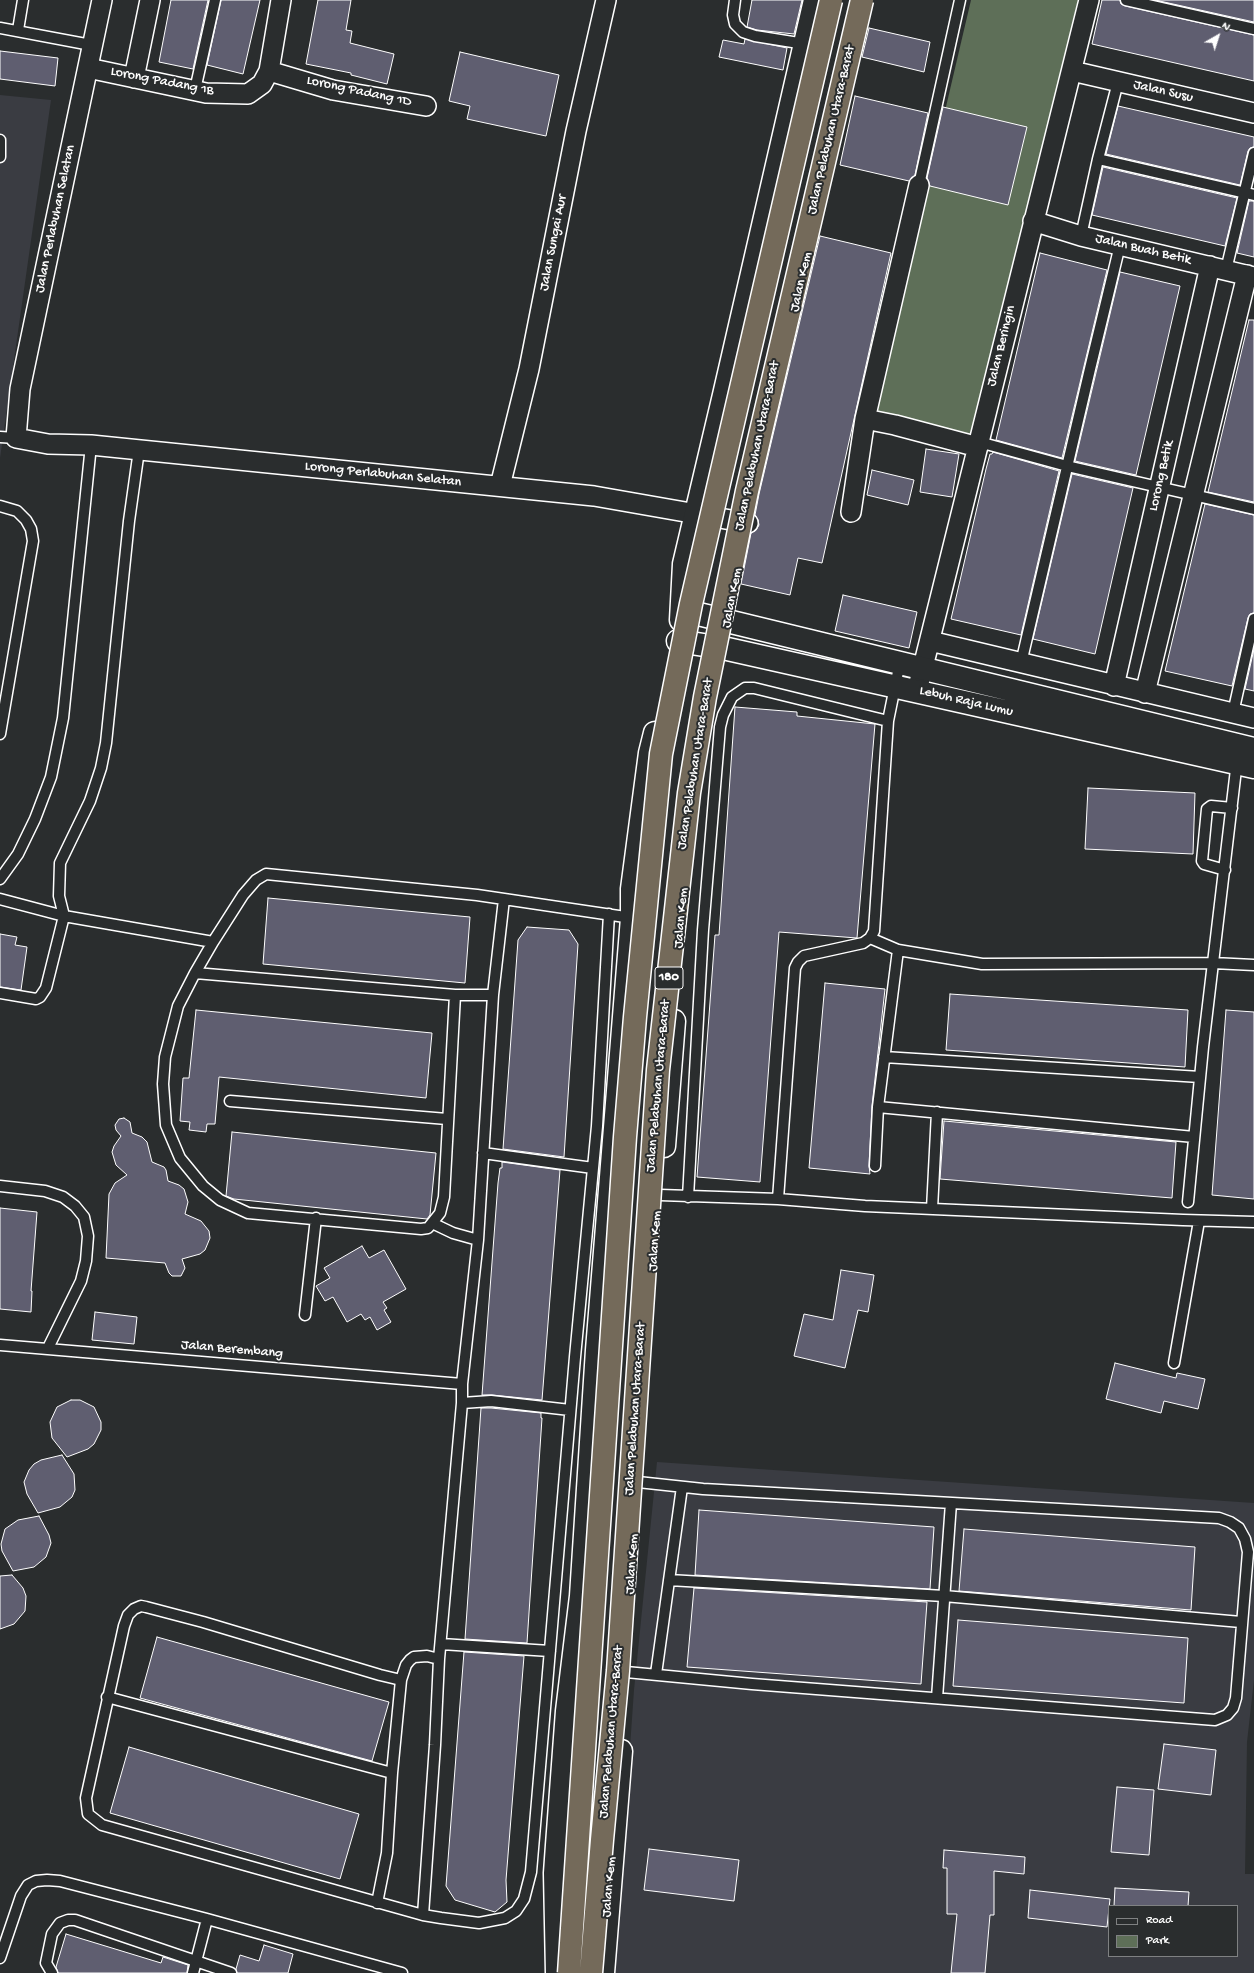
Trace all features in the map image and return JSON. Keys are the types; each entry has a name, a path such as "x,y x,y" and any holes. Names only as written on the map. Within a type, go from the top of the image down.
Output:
{"main road":[{"name":"Jalan Pelabuhan Utara-Barat","path":"569,1973 625,1138 635,1017 661,754 691,604 832,0"},
{"name":"Jalan Pelabuhan Utara-Barat","path":"592,1973 602,1840 618,1671 658,1070 689,793 705,697 747,491 862,0"}],"street":[{"name":"Jalan Perlabuhan Selatan","path":"8,438 20,389 102,0"},
{"path":"134,78 150,0"},
{"path":"269,71 282,0"},
{"name":"Jalan Sungai Aur","path":"500,486 529,369 576,131 606,0"},
{"path":"557,1973 555,1873 567,1711 581,1596 597,1358 632,918 632,889 650,753 678,641 682,610 684,564 724,396 814,0"},
{"name":"Jalan Kem","path":"603,1973 616,1813 638,1482 682,915 698,770 748,522 808,253 869,0"},
{"name":"Jalan Beringin","path":"917,691 1089,0"},
{"name":"Lorong Padang 1B","path":"88,68 206,93 241,95 248,94 258,88 269,71"},
{"name":"Lorong Padang 1D","path":"269,71 333,90 426,106"},
{"name":"Jalan Susu","path":"1072,71 1254,113"},
{"path":"851,512 865,419 919,185"},
{"name":"Jalan Buah Betik","path":"1033,221 1081,236 1251,276"},
{"name":"Lorong Betik","path":"1114,686 1159,487 1218,268"},
{"path":"1145,693 1194,495 1251,276"},
{"path":"865,419 978,445"},
{"name":"Lorong Perlabuhan Selatan","path":"8,438 48,444 91,445 594,496 748,522"},
{"name":"Lebuh Raja Lumu","path":"682,610 900,662 1246,756"},
{"name":"Lebuh Raja Lumu","path":"678,641 723,648 917,691 1246,756"},
{"path":"930,641 1021,664 1254,718"},
{"path":"544,1973 549,1906 555,1873"}],"lane":[{"path":"18,30 23,0"},
{"path":"195,90 215,0"},
{"path":"735,0 733,15 735,24 743,32 755,36 805,44"},
{"path":"919,185 960,0"},
{"path":"1126,0 1254,28"},
{"path":"0,28 18,30 49,38 92,45"},
{"path":"1081,236 1098,158 1118,82"},
{"path":"0,140 0,157"},
{"path":"1218,268 1249,194 1254,153"},
{"path":"1098,158 1249,194"},
{"path":"1021,664 1120,245"},
{"path":"0,879 18,854 35,819 51,777 63,718 91,445"},
{"path":"978,445 1254,509"},
{"path":"0,992 36,999 44,993 46,988 64,916 59,896 60,863 90,801 101,768 106,743 129,521 139,450"},
{"path":"0,506 17,511 26,520 31,529 33,541 0,734"},
{"path":"1233,713 1254,619"},
{"path":"778,1199 795,968 804,956 863,943 870,938 874,931 876,920 888,721 900,662"},
{"path":"688,1197 703,930 722,715 732,697 745,688 754,688 888,721"},
{"path":"1188,1202 1200,1077 1232,808 1246,756"},
{"path":"1225,870 1204,864 1202,861 1207,809 1211,806 1232,808"},
{"path":"455,996 447,1119 444,1197 440,1213 428,1228 421,1229 316,1218 248,1213 231,1206 203,1186 180,1158 166,1125 163,1084 165,1057 178,1006 213,942 243,895 256,880 266,874 289,875 504,899 632,918"},
{"path":"0,899 64,916 213,942"},
{"path":"423,1915 435,1745 439,1659 462,1403 462,1384 478,1240 493,995 504,899"},
{"path":"401,1680 203,1622 141,1606 134,1609 128,1615 124,1626 107,1697 86,1798 88,1814 102,1825 423,1915 479,1923 494,1921 505,1918 516,1911 524,1899 531,1872 570,1410 597,1126 609,914"},
{"path":"870,938 898,950 982,964 1213,963 1254,965"},
{"path":"875,1166 878,1107 898,950"},
{"path":"195,973 455,996 493,995"},
{"path":"884,1057 1200,1077"},
{"path":"230,1101 447,1119"},
{"path":"878,1107 1194,1137"},
{"path":"932,1209 937,1112"},
{"path":"483,1153 593,1168"},
{"path":"0,1186 45,1191 63,1197 75,1206 84,1217 88,1236 86,1261 81,1281 48,1348"},
{"path":"660,1195 778,1199 932,1209 1199,1221 1254,1222"},
{"path":"305,1315 316,1218"},
{"path":"1174,1363 1199,1221"},
{"path":"432,1223 453,1233 478,1240"},
{"name":"Jalan Berembang","path":"0,1345 462,1384"},
{"path":"462,1403 491,1401 570,1410"},
{"path":"626,1672 1215,1720 1227,1715 1233,1708 1236,1698 1241,1622 1248,1552 1245,1539 1239,1528 1230,1522 1219,1518 703,1489 638,1482"},
{"path":"656,1674 682,1486"},
{"path":"937,1698 951,1503"},
{"path":"669,1580 944,1596 1241,1622"},
{"path":"441,1644 550,1650"},
{"path":"377,1902 388,1853 392,1773 401,1680 406,1665 414,1657 426,1656 439,1659"},
{"path":"107,1697 392,1773"},
{"path":"0,1958 21,1896 28,1885 36,1881 47,1880 60,1881 207,1919 402,1973"},
{"path":"193,1973 207,1919"},
{"path":"52,1973 46,1963 52,1934 60,1923 68,1920 75,1920 231,1973"}],"shaded area":[{"path":"0,95 51,100 0,458"},
{"path":"657,1462 1254,1503 1254,1680 1247,1742 1245,1874 1254,1874 1254,1973 615,1973 634,1690"}],"green space":[{"path":"971,0 1078,0 973,435 875,410"}],"building":[{"path":"171,0 208,0 193,69 159,62"},
{"path":"221,0 260,0 243,74 207,65"},
{"path":"318,0 351,0 346,30 352,31 350,43 394,54 387,84 351,75 351,73 306,64"},
{"path":"752,0 802,0 794,34 757,30 747,27"},
{"path":"1102,0 1120,0 1121,4 1125,6 1254,35 1254,81 1092,44"},
{"path":"1155,0 1254,0 1254,22"},
{"path":"869,28 930,42 924,72 862,57"},
{"path":"745,39 787,48 783,70 719,57 723,40 744,44"},
{"path":"0,51 58,58 55,86 0,79"},
{"path":"460,52 559,75 546,136 467,119 470,106 449,101"},
{"path":"855,96 928,113 915,175 909,181 840,165"},
{"path":"1118,106 1254,137 1254,147 1250,148 1248,151 1240,185 1106,154"},
{"path":"943,107 1027,127 1008,205 930,186 927,178"},
{"path":"1103,167 1237,198 1225,246 1092,215"},
{"path":"1249,201 1254,201 1254,257 1237,253"},
{"path":"820,236 891,253 822,563 798,558 790,595 741,584 751,533 756,530 759,525 755,515 759,494"},
{"path":"1040,253 1107,270 1062,458 996,440"},
{"path":"1120,272 1180,286 1136,475 1075,461"},
{"path":"1249,320 1254,320 1254,502 1208,492"},
{"path":"926,449 959,454 952,497 920,492"},
{"path":"993,452 1059,471 1021,635 951,619 986,469 990,454"},
{"path":"872,470 914,480 908,505 867,495"},
{"path":"1072,474 1133,488 1095,654 1033,639"},
{"path":"1205,504 1254,515 1254,613 1250,614 1248,618 1232,686 1165,671"},
{"path":"843,595 917,612 909,648 835,631"},
{"path":"1254,649 1254,691 1245,689"},
{"path":"735,707 797,712 797,716 875,724 857,938 779,932 760,1182 697,1177 715,935 719,935"},
{"path":"1088,788 1195,793 1193,854 1085,849"},
{"path":"268,898 470,917 465,983 263,964"},
{"path":"527,927 569,930 578,944 564,1157 503,1149 518,940"},
{"path":"0,934 17,937 15,945 27,947 21,990 0,987"},
{"path":"825,983 885,989 872,1106 869,1166 870,1174 809,1168"},
{"path":"950,994 1188,1010 1185,1067 946,1050"},
{"path":"196,1010 432,1033 426,1098 219,1077 215,1124 207,1124 206,1132 189,1130 190,1122 180,1121 183,1078 189,1078"},
{"path":"1226,1010 1254,1012 1254,1199 1212,1195"},
{"path":"124,1118 130,1122 132,1133 142,1137 147,1142 152,1162 164,1167 168,1181 179,1185 184,1189 188,1202 185,1214 201,1221 209,1231 210,1238 205,1250 200,1254 182,1259 185,1268 181,1276 172,1276 169,1273 165,1263 106,1258 109,1194 115,1183 127,1175 116,1165 112,1152 121,1136 116,1130 115,1125 119,1119"},
{"path":"944,1121 1176,1142 1172,1198 940,1179"},
{"path":"232,1132 436,1153 430,1215 427,1219 234,1199 226,1196"},
{"path":"502,1162 560,1170 542,1400 482,1395 498,1183"},
{"path":"0,1208 37,1212 31,1291 31,1312 0,1309"},
{"path":"362,1246 369,1258 384,1250 406,1289 383,1302 387,1308 384,1310 391,1322 377,1330 370,1317 365,1320 361,1314 347,1322 333,1297 325,1301 316,1286 330,1278 324,1268"},
{"path":"841,1270 874,1275 868,1312 858,1310 845,1368 794,1356 804,1314 833,1320"},
{"path":"95,1312 137,1317 134,1344 92,1340"},
{"path":"1115,1363 1176,1378 1177,1373 1205,1379 1198,1409 1164,1401 1161,1413 1106,1399"},
{"path":"71,1400 80,1400 94,1407 101,1422 101,1430 94,1444 88,1449 67,1457 52,1438 50,1422 57,1407"},
{"path":"481,1408 541,1413 542,1418 527,1643 465,1639"},
{"path":"62,1455 74,1474 75,1490 72,1497 60,1507 38,1513 27,1494 24,1482 29,1470 34,1464 41,1460"},
{"path":"699,1510 934,1527 930,1589 695,1575"},
{"path":"39,1516 49,1535 51,1543 46,1557 34,1567 13,1571 2,1551 1,1544 5,1529 18,1520"},
{"path":"964,1529 1195,1547 1191,1610 959,1591"},
{"path":"12,1575 23,1588 26,1596 25,1611 14,1624 0,1629 0,1576"},
{"path":"694,1588 927,1602 921,1684 687,1667"},
{"path":"958,1620 1188,1638 1184,1703 953,1686"},
{"path":"157,1637 389,1702 372,1761 140,1698"},
{"path":"464,1652 524,1656 506,1880 507,1902 495,1912 455,1900 446,1886"},
{"path":"1164,1744 1216,1750 1211,1795 1158,1789"},
{"path":"129,1747 359,1814 340,1879 110,1813"},
{"path":"1117,1787 1154,1790 1149,1855 1111,1852"},
{"path":"649,1849 739,1860 734,1901 644,1890"},
{"path":"944,1850 1025,1857 1024,1874 994,1871 994,1915 990,1915 985,1973 951,1973 957,1914 947,1914 947,1868 943,1868"},
{"path":"1115,1888 1189,1892 1188,1905 1114,1905"},
{"path":"1030,1890 1110,1899 1109,1905 1108,1905 1107,1927 1028,1918"},
{"path":"66,1934 161,1963 163,1957 188,1965 187,1973 58,1973 56,1967"},
{"path":"264,1945 293,1954 288,1973 237,1973 236,1969 240,1955 259,1961"}]}
